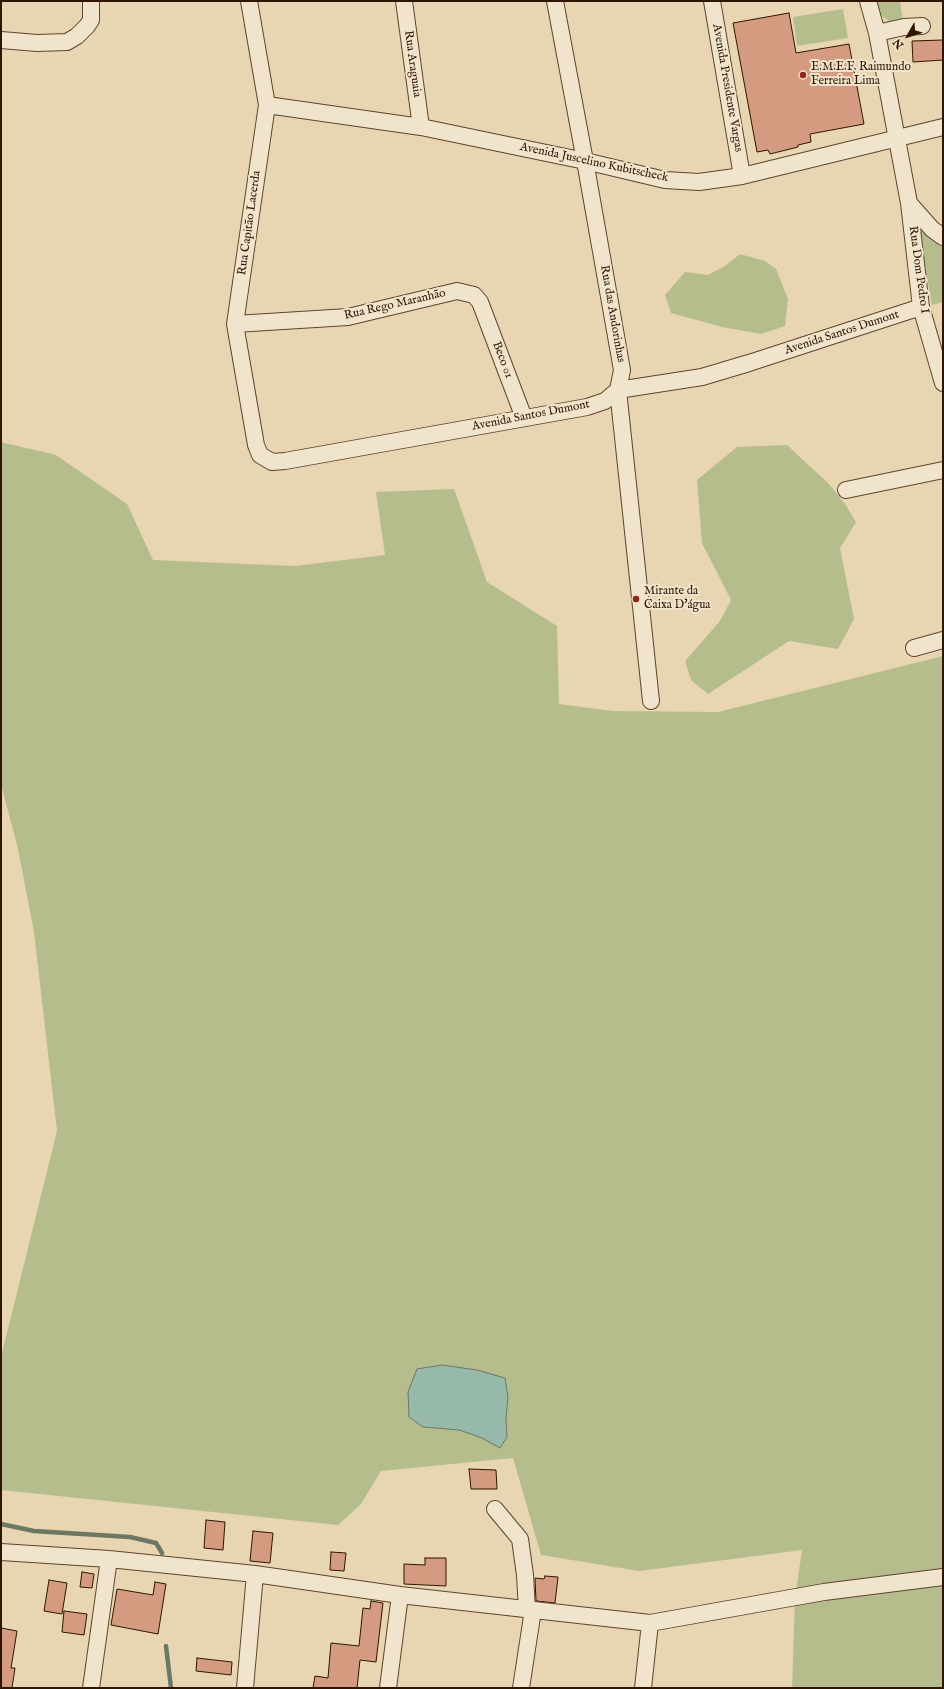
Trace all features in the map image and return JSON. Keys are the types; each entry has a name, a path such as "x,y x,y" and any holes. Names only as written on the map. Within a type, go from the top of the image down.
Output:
{"street":[{"name":"Rua Capitão Lacerda","path":"249,1 267,105 235,324 256,445"},
{"name":"Rua Araguaia","path":"404,1 420,127"},
{"name":"Rua das Andorinhas","path":"555,1 622,370 618,390 651,701"},
{"name":"Avenida Presidente Vargas","path":"712,1 742,176"},
{"path":"868,1 877,33 909,203 932,229 943,237"},
{"path":"1,40 37,43 68,42 77,36 91,20 91,5"},
{"path":"877,33 904,27 922,26"},
{"name":"Avenida Juscelino Kubitscheck","path":"267,105 420,127 585,161 664,180 699,182 742,176 943,127"},
{"name":"Rua Dom Pedro I","path":"909,203 921,307 943,384"},
{"name":"Rua Rego Maranhão","path":"235,324 348,317 457,291 474,295 480,302"},
{"name":"Beco 01","path":"480,302 524,418"},
{"name":"Avenida Santos Dumont","path":"256,445 260,455 272,462 285,461 587,407 605,401 618,390 702,377 921,307"},
{"path":"846,490 943,470"},
{"path":"914,648 943,640"},
{"path":"495,1509 520,1539 530,1610 521,1688"},
{"path":"1,1552 109,1559 255,1574 400,1595 650,1624 824,1592 943,1576"},
{"path":"91,1688 109,1559"},
{"path":"245,1688 255,1574"},
{"path":"388,1688 400,1595"},
{"path":"643,1688 650,1624"}],"green space":[{"path":"872,1 900,1 903,23 891,22 883,17 878,13"},
{"path":"843,9 848,38 797,46 793,17"},
{"path":"918,227 943,247 943,302 932,305"},
{"path":"740,254 765,261 776,269 788,299 785,326 761,334 722,327 671,313 665,295 685,272 708,275 725,266"},
{"path":"1,442 56,455 127,504 153,560 295,566 385,555 376,492 454,489 487,582 557,626 559,704 613,711 718,712 943,656 943,1688 792,1688 795,1598 802,1550 639,1571 541,1555 513,1458 381,1471 361,1504 338,1525 1,1490 1,1357 57,1131 34,932 18,849 1,784"},
{"path":"787,445 829,484 845,504 856,522 840,548 854,619 838,649 789,641 708,694 691,680 685,661 720,621 731,600 702,543 697,480 737,447"}],"shaded area":[{"path":"442,1365 477,1370 505,1378 508,1397 506,1419 507,1437 500,1448 482,1438 459,1430 423,1427 409,1417 408,1392 417,1369"}],"building":[{"name":"E.M.E.F. Raimundo Ferreira Lima","path":"789,13 796,53 849,44 864,124 810,134 811,142 798,145 798,147 770,154 768,150 757,152 733,23"},
{"path":"943,40 943,60 913,62 912,41"},
{"path":"469,1469 496,1470 497,1489 471,1489"},
{"path":"206,1520 225,1522 223,1550 204,1548"},
{"path":"253,1531 273,1533 270,1563 250,1561"},
{"path":"331,1552 346,1553 344,1571 330,1570"},
{"path":"425,1558 446,1558 446,1586 404,1584 404,1564 425,1565"},
{"path":"82,1572 94,1574 92,1588 80,1587"},
{"path":"545,1576 558,1577 555,1603 536,1601 535,1578 544,1579"},
{"path":"49,1580 67,1583 62,1614 44,1611"},
{"path":"155,1582 166,1584 158,1634 111,1625 117,1589 153,1595"},
{"path":"371,1601 383,1603 376,1662 360,1660 357,1688 313,1688 315,1676 328,1678 331,1643 359,1646 363,1608 370,1609"},
{"path":"64,1611 87,1614 84,1635 62,1632"},
{"path":"1,1628 17,1631 11,1668 15,1668 12,1688 1,1688"},
{"path":"197,1658 232,1662 231,1675 196,1671"}],"waterway":[{"path":"1,1524 34,1531 130,1537 156,1543 162,1553"},
{"path":"166,1646 171,1688"}],"place":[{"name":"E.M.E.F. Raimundo Ferreira Lima","path":"803,75"},
{"name":"Mirante da Caixa D'água","path":"636,599"}]}
